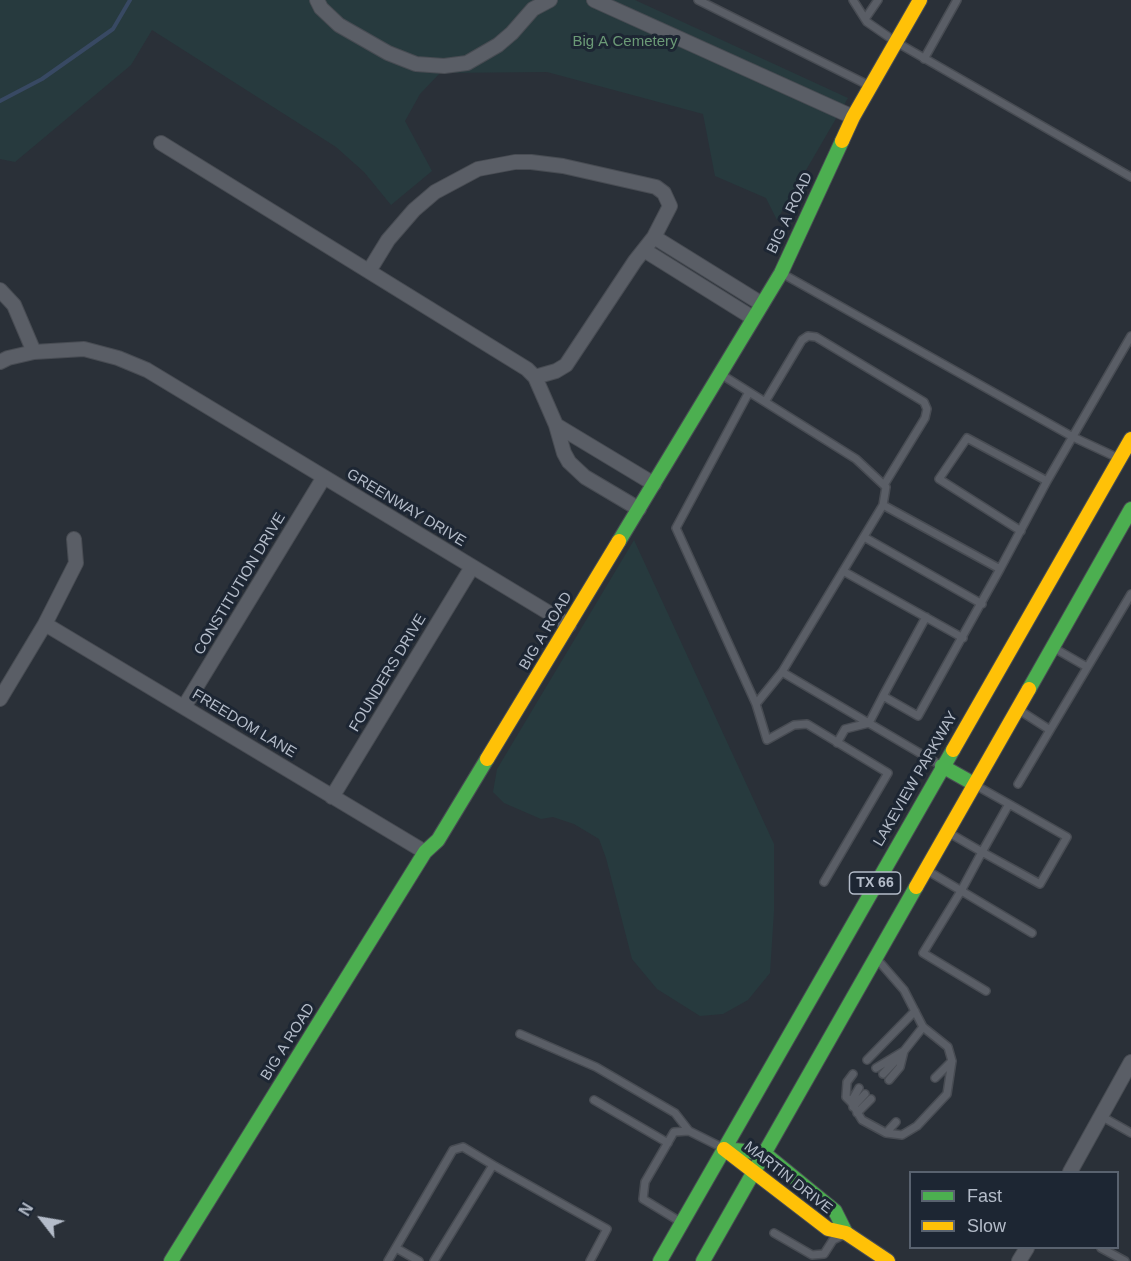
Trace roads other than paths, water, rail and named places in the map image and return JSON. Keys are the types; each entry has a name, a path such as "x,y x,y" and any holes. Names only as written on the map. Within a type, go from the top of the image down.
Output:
{"main road":[{"name":"BIG A ROAD","path":"171,1261 425,852 438,840 781,273 853,117 920,0"},
{"name":"LAKEVIEW PARKWAY","path":"660,1261 942,766 1125,462 1131,440"},
{"name":"TX 66","path":"703,1261 1131,508"},
{"path":"942,766 974,784"},
{"name":"MARTIN DRIVE","path":"724,1149 764,1153 835,1211 846,1233"},
{"name":"MARTIN DRIVE","path":"724,1149 828,1229 846,1233 888,1261"}],"street":[{"path":"317,0 321,8 339,25 388,53 416,64 444,66 467,63 498,45 513,33 533,9 550,0"},
{"path":"594,0 853,117"},
{"path":"161,143 527,369 535,377 569,462 585,477 639,509"},
{"path":"369,271 396,230 435,192 478,170 515,162 563,166 656,187 664,193 670,206 654,237 635,261 566,366 535,377"},
{"path":"654,237 762,304"},
{"path":"644,250 753,318"},
{"path":"0,290 14,305 34,352"},
{"name":"GREENWAY DRIVE","path":"0,362 34,352 84,349 118,358 147,370 569,625"},
{"path":"556,425 654,484"},
{"name":"CONSTITUTION DRIVE","path":"184,707 324,477"},
{"path":"0,699 45,624 76,562 74,539"},
{"name":"FOUNDERS DRIVE","path":"332,797 472,567"},
{"name":"FREEDOM LANE","path":"45,624 425,852"},
{"path":"1071,1171 1101,1116 1123,1083 1131,1062"}],"lane":[{"path":"698,0 870,87"},
{"path":"853,0 865,20 896,42 1131,177"},
{"path":"865,20 878,0"},
{"path":"924,58 957,0"},
{"path":"781,273 1073,437 1125,462"},
{"path":"765,402 802,340 808,336 816,338 924,402 927,409 925,417 884,485"},
{"path":"883,696 918,716 982,604 1047,481 1131,336"},
{"path":"720,374 856,459 886,487 883,505 864,537 782,672 756,704"},
{"path":"749,392 676,528 756,704 766,740 794,725 807,724 888,773 824,882"},
{"path":"1021,531 939,479 967,438 1047,481"},
{"path":"883,505 1000,569"},
{"path":"864,537 982,604"},
{"path":"843,571 963,638"},
{"path":"1018,784 1131,594"},
{"path":"837,743 845,729 868,723 926,617"},
{"path":"1052,647 1087,667"},
{"path":"782,672 942,766"},
{"path":"1017,709 1050,730"},
{"path":"947,832 1040,884 1067,837 974,784"},
{"path":"986,991 923,953 961,891 1009,804"},
{"path":"925,870 1032,933"},
{"path":"853,1074 848,1082 846,1097 862,1120 886,1133 902,1135 917,1126 947,1094 952,1061 948,1047 923,1027 904,990 875,957"},
{"path":"867,1060 915,1011"},
{"path":"876,1068 904,1051 923,1027"},
{"path":"520,1034 596,1067 675,1113 689,1131 724,1149"},
{"path":"886,1077 900,1067 904,1051"},
{"path":"935,1078 952,1061"},
{"path":"854,1107 859,1088"},
{"path":"854,1107 868,1097"},
{"path":"594,1100 668,1143"},
{"path":"1101,1116 1131,1133"},
{"path":"886,1133 896,1122"},
{"path":"681,1223 643,1199 645,1182 674,1132 689,1131"},
{"path":"388,1261 453,1150 463,1147 607,1229 590,1261"},
{"path":"434,1261 493,1165"},
{"path":"774,1233 812,1255 824,1254 833,1240 846,1233"},
{"path":"396,1248 419,1261"},
{"path":"1103,1249 1125,1261"}],"waterway":[{"path":"0,101 42,79 113,29 130,0"}],"park label":[{"name":"Big A Cemetery","path":"625,42"}]}
